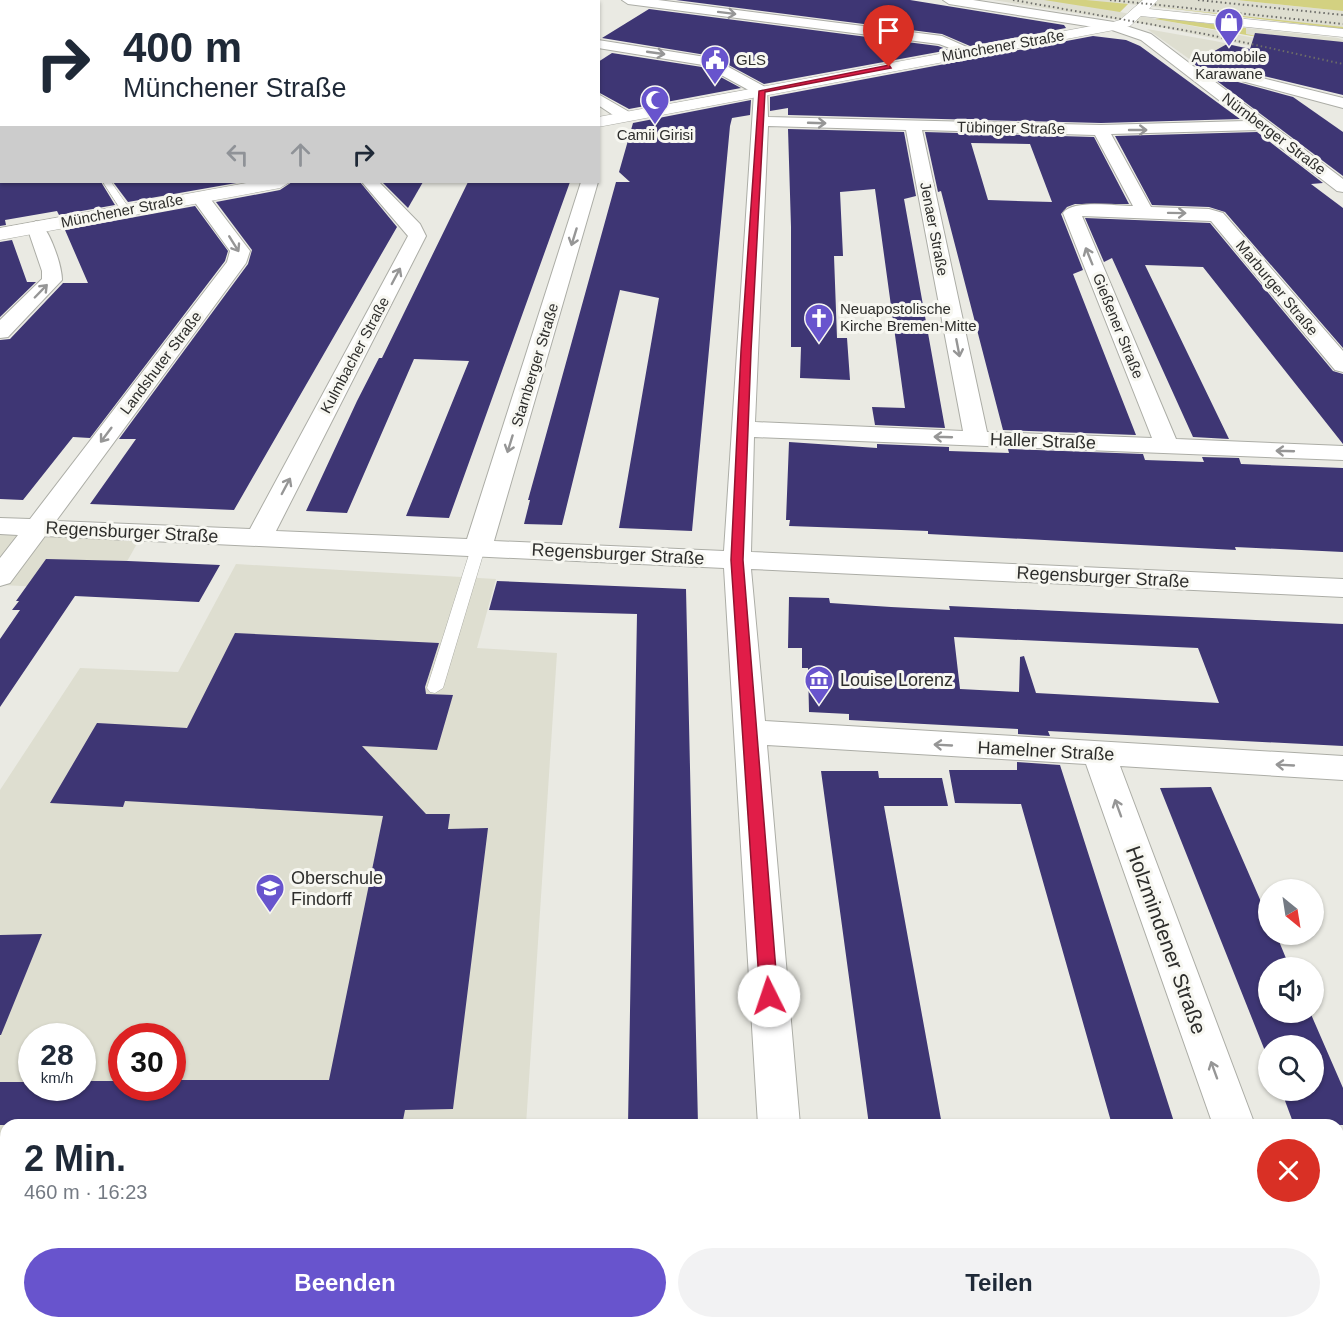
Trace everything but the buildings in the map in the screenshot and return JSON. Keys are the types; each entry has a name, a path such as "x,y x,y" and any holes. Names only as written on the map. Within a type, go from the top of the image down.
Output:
{"street":[{"path":"628,0 942,40 971,51"},
{"name":"Nürnberger Straße","path":"949,0 1114,26 1152,40 1343,187"},
{"name":"Münchener Straße","path":"600,122 1114,26 1125,23 1151,0"},
{"path":"1139,12 1343,33"},
{"path":"600,44 707,61 762,91 742,429 737,560 779,1119"},
{"path":"1194,73 1238,76 1343,103"},
{"path":"600,99 625,117"},
{"name":"Tübinger Straße","path":"759,121 1101,130 1263,125"},
{"name":"Jenaer Straße","path":"913,126 976,438"},
{"path":"1101,130 1145,212"},
{"name":"Münchener Straße","path":"0,234 275,183"},
{"name":"Kulmbacher Straße","path":"259,538 417,236 413,228 371,183"},
{"name":"Starnberger Straße","path":"478,548 590,183"},
{"name":"Landshuter Straße","path":"38,527 236,263 240,251 200,197"},
{"name":"Gießener Straße","path":"1145,212 1079,210 1072,213 1167,446"},
{"name":"Marburger Straße","path":"1145,212 1209,214 1217,217 1343,365"},
{"path":"0,332 52,280 52,271 36,228"},
{"name":"Haller Straße","path":"742,429 1343,453"},
{"name":"Regensburger Straße","path":"0,526 1343,588"},
{"path":"0,577 38,527"},
{"name":"Hamelner Straße","path":"750,732 1343,768"},
{"name":"Holzmindener Straße","path":"1099,754 1232,1119"}],"lane":[{"path":"108,183 126,210"},
{"path":"435,688 478,548"}],"shaded area":[{"path":"993,0 1237,0 1343,11 1343,28 1128,4 1120,12 1270,41 1289,54 1145,24"},
{"path":"1044,0 1086,0 1128,4 1120,12"},
{"path":"1237,0 1343,0 1343,11"},
{"path":"1158,7 1343,27 1343,29"},
{"path":"1155,19 1246,28 1246,34 1297,44"},
{"path":"1246,28 1338,38 1343,40 1343,55 1245,34"},
{"path":"1147,29 1215,41 1261,51 1195,63"},
{"path":"0,526 143,533 111,590 0,585"},
{"name":"Oberschule Findorff","path":"236,564 496,579 477,648 557,653 526,1119 0,1119 0,790 80,668 178,672"}],"railway":[{"path":"1013,0 1205,34 1343,64"},
{"path":"1110,0 1343,24"},
{"path":"1198,0 1343,15"}],"place":[{"name":"Automobile Karawane","path":"1229,48"},
{"name":"GLS","path":"715,86"},
{"name":"Camii Girisi","path":"655,126"},
{"name":"Neuapostolische Kirche Bremen-Mitte","path":"819,344"},
{"name":"Louise Lorenz","path":"819,706"},
{"name":"Oberschule Findorff","path":"270,914"}],"route":[{"path":"769,996 737,560 746,351 762,91 889,67"}]}
